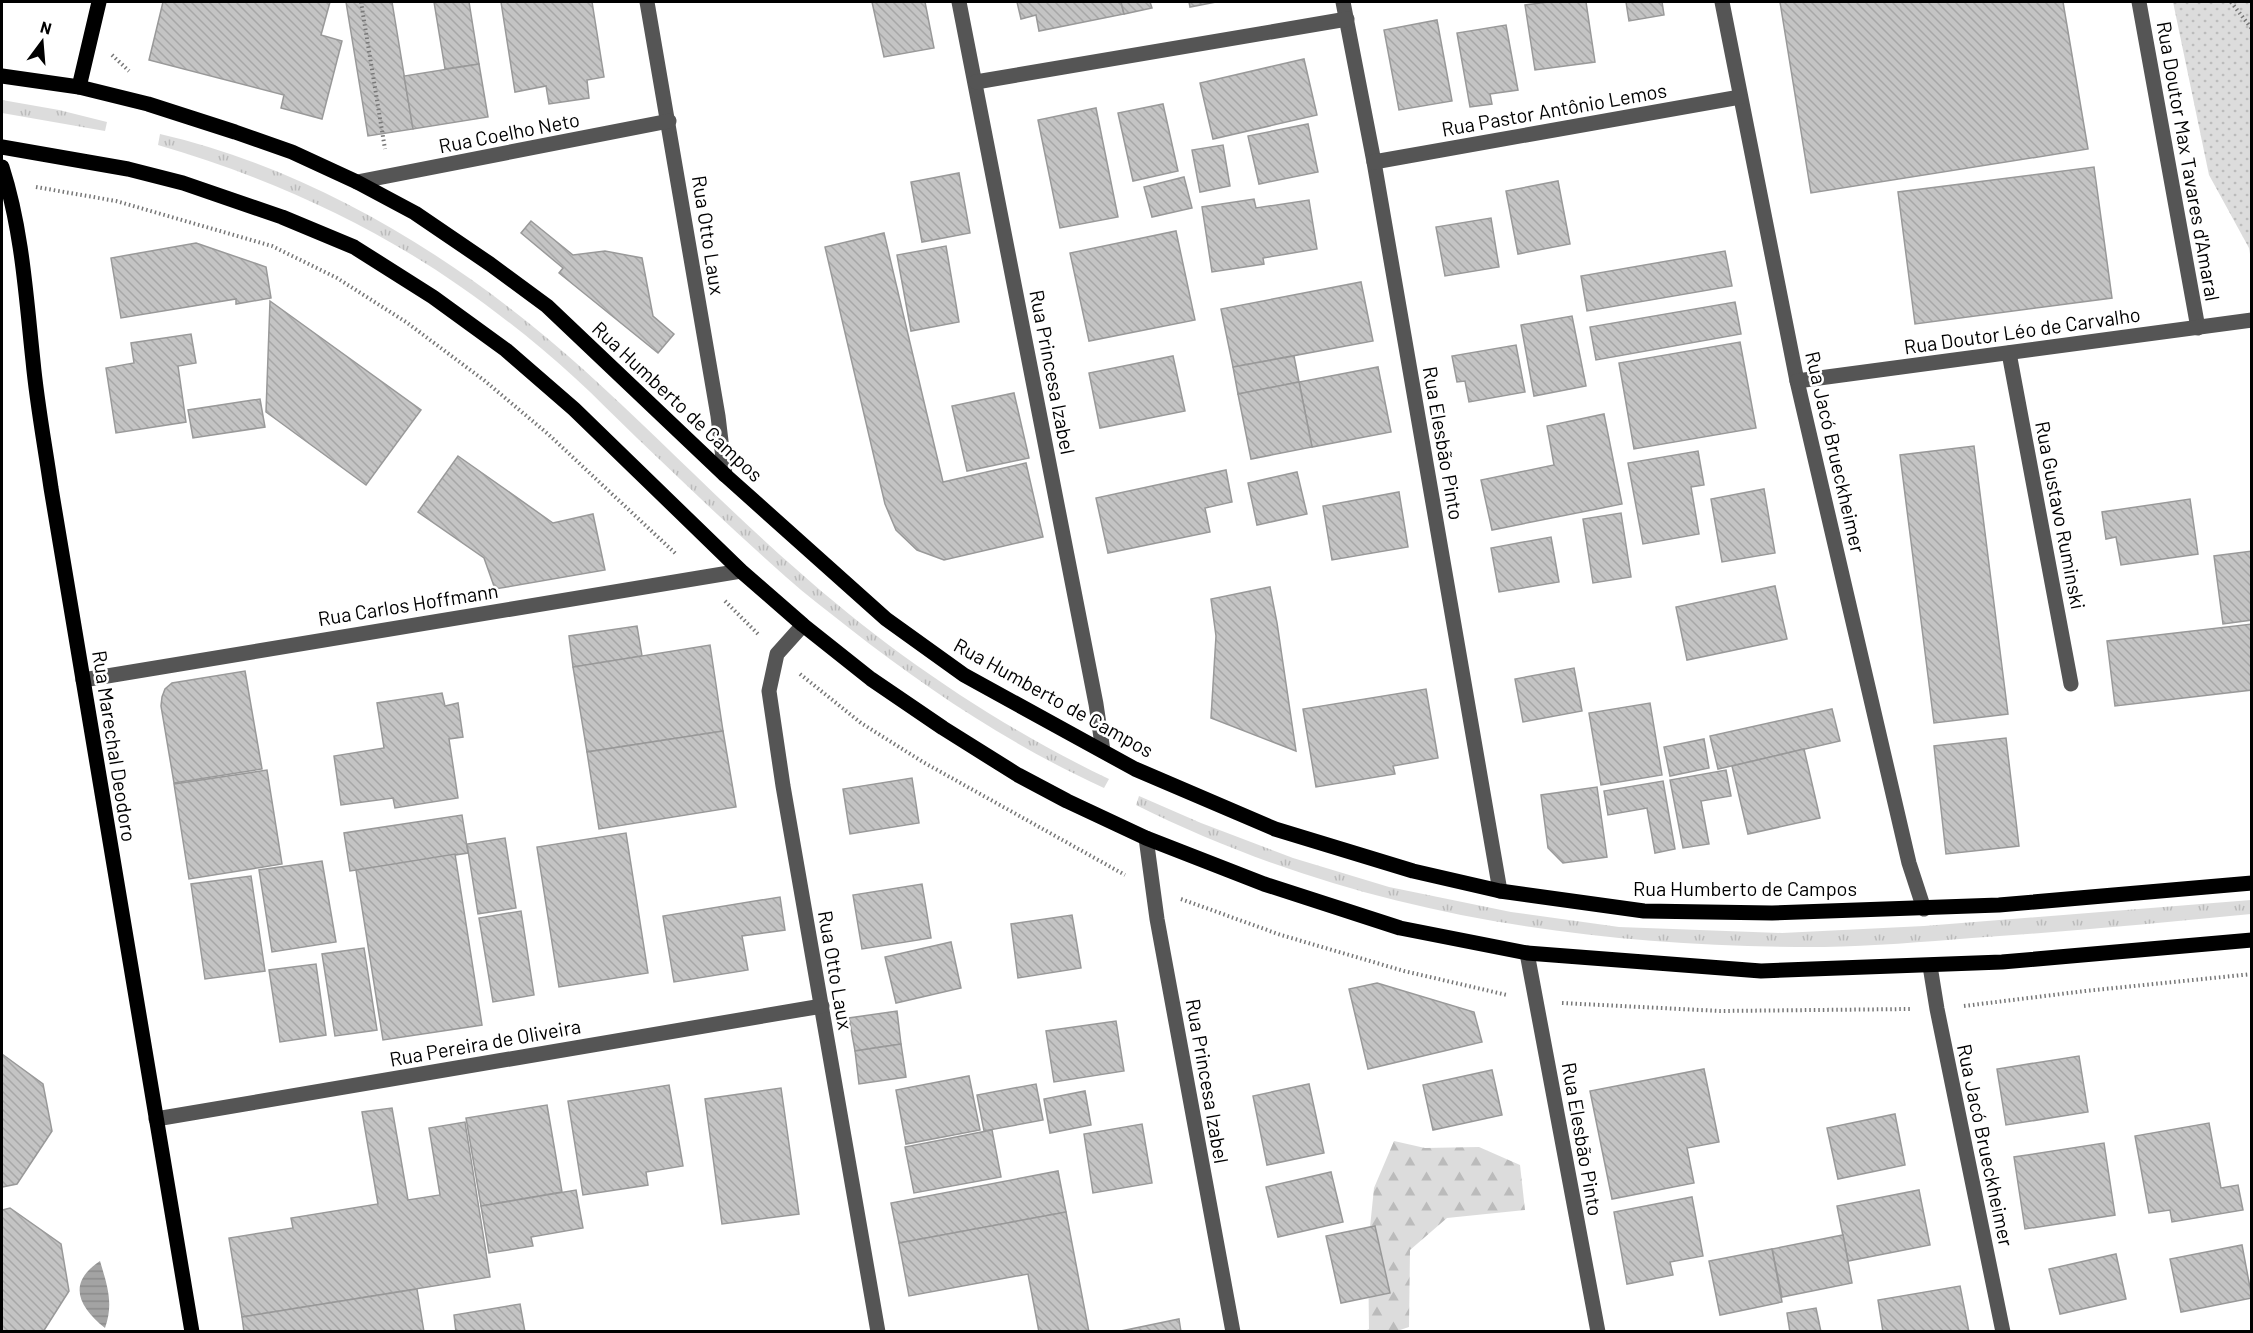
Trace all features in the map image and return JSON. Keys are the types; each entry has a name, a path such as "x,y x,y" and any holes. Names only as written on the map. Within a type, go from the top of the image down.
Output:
{"main road":[{"path":"79,87 99,2"},
{"name":"Rua Humberto de Campos","path":"2,76 79,87 148,105 235,132 292,152 357,182 415,213 547,306 725,475 886,619 964,675 1135,769 1275,829 1413,872 1500,891 1644,911 1772,913 1924,909 1999,905 2252,883"},
{"path":"2,147 128,169 183,183 282,217 354,247 433,297 506,350 574,409 741,572 871,680 999,763 1067,801 1146,838 1263,884 1400,928 1527,953 1761,971 1930,966 2091,955 2252,940"},
{"name":"Rua Marechal Deodoro","path":"2,167 25,279 33,365 49,477 192,1332"}],"street":[{"name":"Rua Otto Laux","path":"647,2 718,416 725,475"},
{"name":"Rua Princesa Izabel","path":"959,2 1096,704 1103,751"},
{"name":"Rua Elesbão Pinto","path":"1343,2 1374,162 1500,891"},
{"name":"Rua Jacó Brueckheimer","path":"1722,2 1797,381 1909,863 1924,909"},
{"name":"Rua Doutor Max Tavares d'Amaral","path":"2139,2 2198,328"},
{"path":"976,82 1347,19"},
{"name":"Rua Pastor Antônio Lemos","path":"1374,162 1740,97"},
{"name":"Rua Coelho Neto","path":"357,182 669,121"},
{"name":"Rua Doutor Léo de Carvalho","path":"1797,381 2252,320"},
{"name":"Rua Gustavo Ruminski","path":"2009,352 2071,684"},
{"name":"Rua Carlos Hoffmann","path":"83,680 741,572"},
{"name":"Rua Otto Laux","path":"803,625 777,654 769,691 783,786 878,1332"},
{"name":"Rua Princesa Izabel","path":"1146,838 1157,919 1233,1332"},
{"name":"Rua Elesbão Pinto","path":"1527,953 1598,1332"},
{"name":"Rua Jacó Brueckheimer","path":"1930,966 2003,1332"},
{"name":"Rua Pereira de Oliveira","path":"156,1119 822,1006"}],"path":[{"path":"361,2 389,177"},
{"path":"2232,2 2252,29"}],"green space":[{"path":"2173,2 2251,2 2251,260 2249,248 2209,175"},
{"path":"2,100 59,110 107,122 105,131 2,113"},
{"path":"160,134 219,150 276,171 332,196 387,225 439,258 538,330 584,370 769,545 868,629 906,658 985,711 1109,779 1104,788 1036,754 972,716 849,628 748,543 583,385 520,331 461,287 390,242 316,204 238,171 158,145"},
{"path":"1139,796 1201,823 1293,858 1389,887 1511,912 1619,927 1782,933 1924,926 2251,900 2251,914 2042,933 1824,947 1735,946 1558,931 1471,917 1386,898 1301,873 1218,842 1136,805"},
{"path":"1394,1141 1425,1148 1479,1147 1520,1165 1525,1210 1447,1218 1410,1250 1409,1327 1397,1331 1363,1332 1369,1329 1368,1247 1374,1188"}],"shaded area":[{"path":"100,1261 109,1302 105,1328 88,1311 80,1295 83,1278"}],"building":[{"path":"163,2 330,2 321,35 342,41 322,119 281,108 284,95 149,60"},
{"path":"346,2 392,2 413,129 368,136"},
{"path":"434,2 469,2 479,64 445,69"},
{"path":"501,2 592,2 604,77 587,80 589,98 549,104 546,86 515,92"},
{"path":"872,2 925,2 934,48 884,57"},
{"path":"1017,2 1121,2 1124,14 1039,31 1036,15 1021,19"},
{"path":"1121,2 1150,2 1152,8 1124,14"},
{"path":"1189,2 1216,2 1190,7"},
{"path":"1548,2 1586,2 1595,62 1535,70 1525,5"},
{"path":"1626,2 1662,2 1664,15 1629,21"},
{"path":"1780,2 2063,2 2088,149 1811,193"},
{"path":"1437,20 1452,101 1399,110 1384,30"},
{"path":"1506,25 1518,90 1490,94 1492,104 1470,107 1457,33"},
{"path":"1304,59 1317,115 1213,139 1200,83"},
{"path":"479,64 488,117 413,129 404,76"},
{"path":"1163,104 1178,171 1133,181 1118,113"},
{"path":"1096,108 1118,217 1060,228 1038,120"},
{"path":"1308,124 1318,172 1259,184 1248,136"},
{"path":"1223,145 1230,186 1200,192 1192,150"},
{"path":"2094,167 2112,298 1915,324 1898,192"},
{"path":"959,173 970,233 922,242 911,182"},
{"path":"1184,177 1192,208 1152,217 1144,187"},
{"path":"1558,181 1570,244 1518,254 1506,191"},
{"path":"1254,199 1256,208 1309,200 1317,249 1263,258 1264,264 1212,272 1202,207"},
{"path":"1491,218 1499,267 1445,276 1436,227"},
{"path":"531,221 573,255 605,251 642,258 653,316 674,334 658,353 559,273 563,268 521,233"},
{"path":"1176,231 1195,320 1089,341 1070,253"},
{"path":"884,233 943,482 1026,463 1043,537 944,560 917,550 896,530 885,504 825,247"},
{"path":"196,243 266,267 271,298 236,304 236,299 121,318 111,258"},
{"path":"946,246 959,322 911,331 897,255"},
{"path":"1725,251 1732,286 1587,311 1581,276"},
{"path":"1361,282 1373,341 1233,367 1221,309"},
{"path":"270,301 421,410 366,485 266,412"},
{"path":"1735,302 1741,334 1596,360 1590,327"},
{"path":"1572,316 1586,386 1534,396 1521,325"},
{"path":"191,334 196,363 178,366 186,422 116,433 106,368 134,363 131,343"},
{"path":"1740,342 1756,428 1634,449 1619,363"},
{"path":"1516,345 1525,392 1469,402 1465,381 1457,382 1452,356"},
{"path":"1173,356 1185,411 1100,428 1089,373"},
{"path":"1294,356 1299,382 1238,394 1233,367"},
{"path":"1378,367 1391,432 1312,447 1299,382"},
{"path":"1299,382 1312,447 1251,459 1238,394"},
{"path":"1014,393 1029,458 967,471 952,406"},
{"path":"260,399 265,427 193,438 188,410"},
{"path":"1604,414 1622,504 1492,530 1481,480 1554,465 1547,426"},
{"path":"1974,446 2008,714 1934,723 1900,455"},
{"path":"1698,451 1704,485 1691,487 1699,534 1643,544 1628,463"},
{"path":"458,456 553,523 593,514 605,570 495,589 484,558 418,512"},
{"path":"1226,470 1232,502 1205,508 1210,532 1108,553 1096,498"},
{"path":"1297,472 1307,514 1257,525 1248,483"},
{"path":"1764,489 1775,553 1722,562 1711,499"},
{"path":"1399,492 1408,547 1332,560 1323,506"},
{"path":"2190,499 2198,554 2121,565 2116,537 2106,539 2102,512"},
{"path":"1621,513 1631,577 1593,583 1583,519"},
{"path":"1551,537 1559,582 1499,592 1491,548"},
{"path":"2252,551 2252,620 2223,624 2214,556"},
{"path":"1775,586 1787,639 1687,660 1676,607"},
{"path":"1270,587 1296,751 1211,718 1216,636 1211,599"},
{"path":"2252,624 2252,690 2115,706 2107,641"},
{"path":"637,626 642,656 573,667 569,636"},
{"path":"710,645 723,731 587,752 573,667"},
{"path":"1574,668 1582,711 1523,722 1515,679"},
{"path":"245,671 262,769 174,783 161,706 165,689 172,683"},
{"path":"1426,689 1438,758 1393,766 1395,774 1316,787 1303,709"},
{"path":"442,693 445,706 458,703 463,737 449,739 458,798 395,808 393,798 341,805 334,756 384,748 377,703"},
{"path":"1650,703 1662,775 1601,785 1589,713"},
{"path":"1832,709 1840,741 1718,769 1710,736"},
{"path":"723,731 736,807 599,829 587,752"},
{"path":"2006,738 2019,846 1946,854 1934,746"},
{"path":"1704,739 1709,768 1670,776 1664,747"},
{"path":"1804,749 1820,818 1748,834 1732,766"},
{"path":"267,770 282,864 189,879 174,784"},
{"path":"1726,770 1731,796 1701,801 1709,844 1683,848 1670,780"},
{"path":"912,778 919,823 850,834 843,789"},
{"path":"1663,781 1675,849 1655,853 1647,808 1608,815 1604,791"},
{"path":"1597,787 1607,857 1563,863 1548,848 1541,795"},
{"path":"462,815 468,853 350,871 344,833"},
{"path":"626,833 648,973 559,987 537,847"},
{"path":"505,838 516,908 478,914 467,844"},
{"path":"455,854 482,1025 383,1040 356,870"},
{"path":"322,861 336,942 272,952 259,870"},
{"path":"251,876 265,971 205,979 191,884"},
{"path":"922,884 931,938 862,949 853,895"},
{"path":"780,897 785,930 742,936 748,970 674,982 663,916"},
{"path":"521,911 534,995 493,1002 479,918"},
{"path":"1072,915 1081,968 1018,978 1011,924"},
{"path":"951,942 961,988 896,1003 885,957"},
{"path":"364,948 377,1030 335,1036 322,954"},
{"path":"316,964 326,1035 280,1042 269,970"},
{"path":"1377,983 1474,1012 1482,1042 1368,1069 1349,989"},
{"path":"897,1011 901,1044 855,1051 849,1018"},
{"path":"1116,1021 1124,1071 1054,1082 1046,1031"},
{"path":"901,1044 906,1077 859,1084 855,1051"},
{"path":"2,1054 43,1084 52,1131 17,1184 2,1187"},
{"path":"2079,1056 2088,1112 2006,1125 1997,1069"},
{"path":"1704,1069 1719,1142 1687,1148 1694,1183 1612,1199 1590,1091"},
{"path":"1492,1070 1502,1115 1433,1130 1423,1085"},
{"path":"969,1076 980,1130 906,1144 896,1090"},
{"path":"1036,1084 1043,1120 984,1131 977,1095"},
{"path":"1309,1084 1324,1153 1267,1165 1253,1096"},
{"path":"669,1085 683,1166 646,1172 648,1185 583,1195 568,1101"},
{"path":"781,1088 799,1214 722,1224 705,1099"},
{"path":"1085,1091 1091,1125 1050,1133 1044,1099"},
{"path":"547,1105 562,1192 481,1206 466,1118"},
{"path":"392,1108 408,1200 440,1195 429,1128 465,1122 490,1277 242,1317 229,1238 293,1228 291,1218 378,1204 362,1112"},
{"path":"1895,1114 1905,1165 1838,1179 1827,1128"},
{"path":"2209,1123 2221,1188 2238,1185 2243,1210 2172,1222 2170,1210 2149,1213 2135,1136"},
{"path":"1142,1124 1152,1183 1093,1193 1084,1134"},
{"path":"992,1130 1001,1177 914,1193 905,1147"},
{"path":"2104,1143 2115,1215 2025,1229 2014,1157"},
{"path":"1058,1171 1066,1212 899,1243 891,1203"},
{"path":"1331,1172 1343,1222 1278,1237 1266,1187"},
{"path":"576,1190 583,1228 531,1237 533,1246 489,1253 481,1206"},
{"path":"1919,1190 1930,1245 1848,1261 1837,1206"},
{"path":"1692,1197 1703,1256 1670,1262 1673,1275 1627,1284 1614,1212"},
{"path":"10,1208 61,1244 69,1291 43,1332 2,1332 2,1210"},
{"path":"1066,1212 1089,1332 1039,1332 1028,1274 909,1296 899,1243"},
{"path":"1375,1226 1390,1293 1341,1303 1326,1236"},
{"path":"1843,1235 1852,1283 1782,1297 1772,1249"},
{"path":"2242,1245 2252,1298 2181,1312 2170,1259"},
{"path":"1772,1249 1782,1302 1720,1315 1709,1261"},
{"path":"2116,1254 2126,1299 2060,1314 2049,1269"},
{"path":"1960,1286 1969,1332 1883,1332 1878,1300"},
{"path":"417,1289 424,1332 244,1332 242,1317"},
{"path":"520,1304 525,1332 456,1332 454,1315"},
{"path":"1816,1308 1821,1332 1790,1332 1787,1313"},
{"path":"1179,1319 1181,1332 1116,1332"}]}
